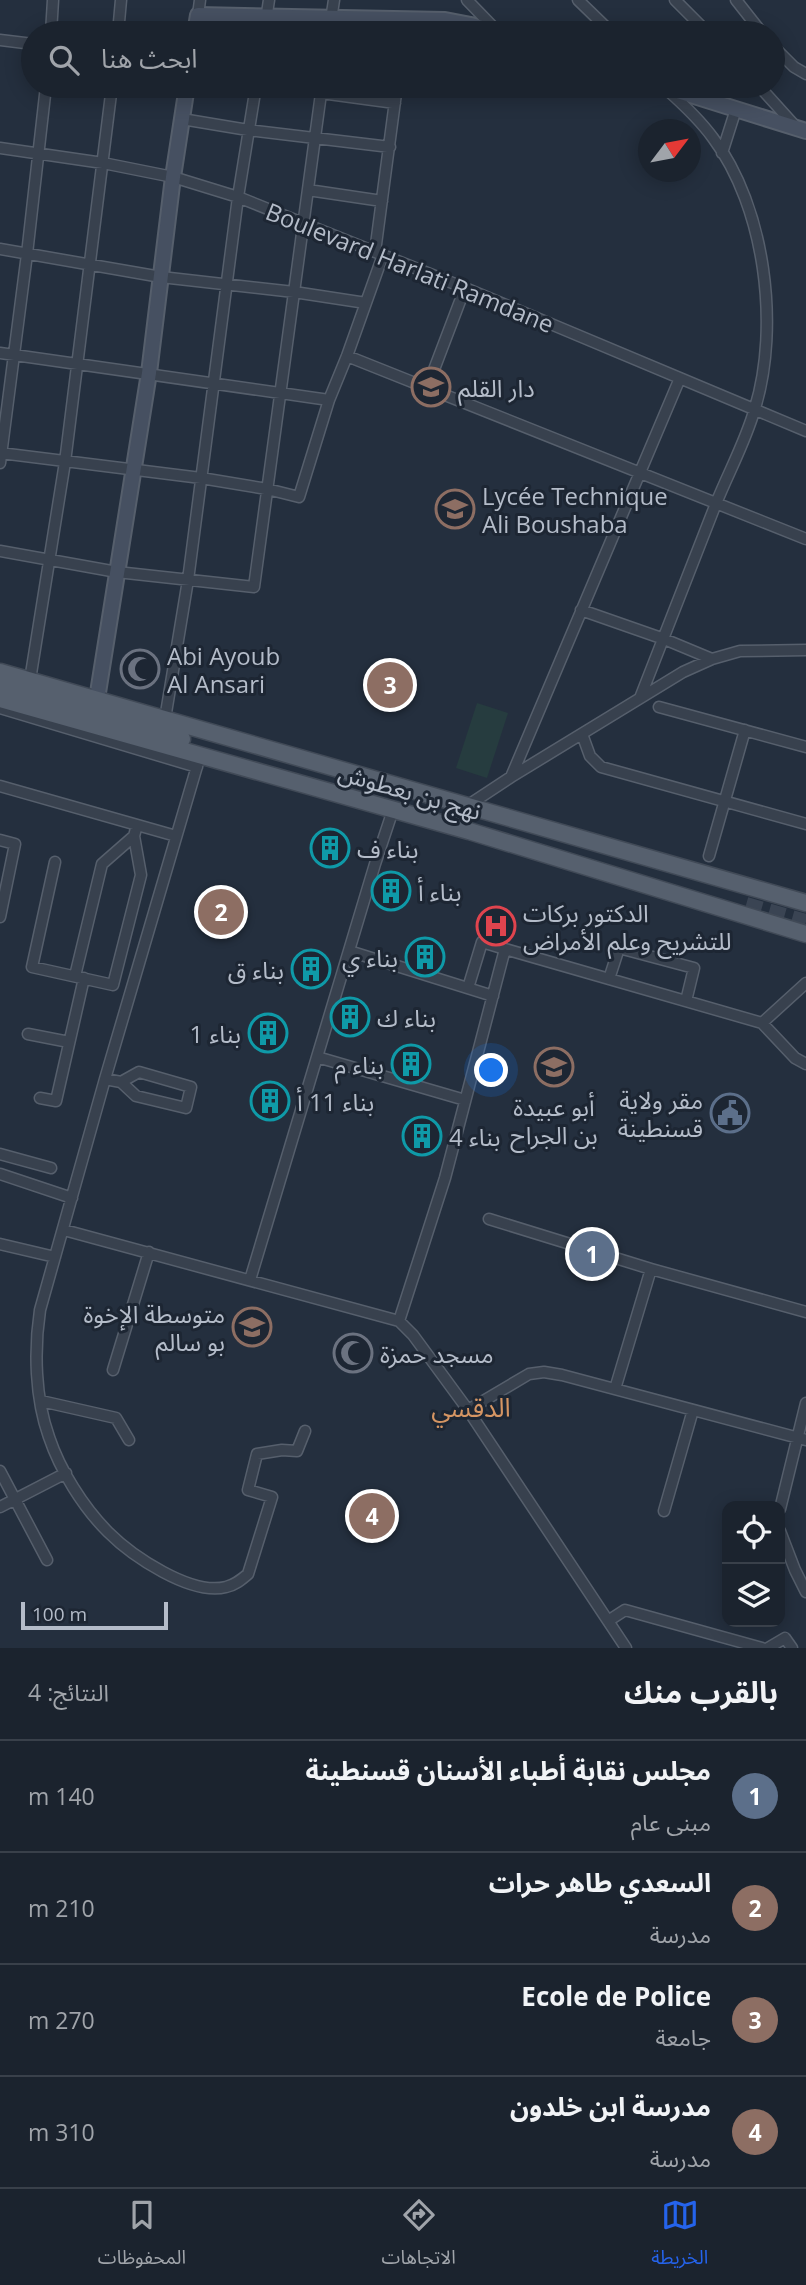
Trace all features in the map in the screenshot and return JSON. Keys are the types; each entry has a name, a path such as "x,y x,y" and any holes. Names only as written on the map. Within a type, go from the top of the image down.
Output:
{"main road":[{"path":"0,672 33,681"},
{"name":"نهج بن بعطوش","path":"33,681 806,903"},
{"name":"نهج بن بعطوش","path":"0,686 748,902 108,708 33,681"},
{"name":"نهج بن بعطوش","path":"0,699 198,762 393,810 806,934"}],"street":[{"path":"119,21 121,0"},
{"path":"266,21 269,0"},
{"path":"331,21 334,0"},
{"path":"579,0 600,21"},
{"path":"675,0 696,21"},
{"path":"736,0 753,21"},
{"path":"51,21 52,2"},
{"path":"473,2 488,21"},
{"path":"199,7 267,17 358,21"},
{"path":"0,40 21,43"},
{"path":"785,57 806,74"},
{"path":"45,98 0,456 201,478 299,497 329,400 366,303 379,254 382,201 396,98"},
{"path":"33,681 65,462 111,98"},
{"path":"99,700 149,373 185,98"},
{"path":"165,719 188,580 238,197 254,98"},
{"path":"0,551 117,572 254,587 321,98"},
{"path":"367,98 395,103"},
{"path":"640,698 755,410 766,357 768,324 758,241 744,196 714,139 676,98"},
{"path":"701,98 802,130"},
{"path":"771,98 802,130"},
{"path":"722,153 736,109"},
{"path":"182,119 390,147"},
{"name":"Boulevard Harlati Ramdane","path":"0,148 38,152 173,177 238,197 465,288 806,431"},
{"path":"308,190 382,201"},
{"path":"0,249 91,266 366,303"},
{"path":"427,388 465,288"},
{"path":"0,353 329,400"},
{"path":"347,356 806,539"},
{"path":"512,777 680,378"},
{"path":"581,610 712,659"},
{"path":"467,806 683,672 712,659 750,651 806,649"},
{"path":"659,707 806,747"},
{"path":"0,708 198,762 40,1310 35,1341 36,1372 48,1437 84,1502 108,1532 135,1554 175,1579 204,1588 224,1588 238,1583 248,1574 272,1497 248,1490 257,1454 282,1450 298,1451 304,1431"},
{"path":"709,856 745,730"},
{"path":"582,734 587,751 601,767 806,824"},
{"path":"0,786 176,836"},
{"path":"250,1280 393,810"},
{"path":"55,862 32,967 113,985 141,875 134,836 137,825"},
{"path":"40,1098 56,1101 102,864 134,836"},
{"path":"0,839 15,844 0,917"},
{"path":"468,988 482,942 762,1023 795,1059 806,1064"},
{"path":"609,979 619,948 694,968 687,1001"},
{"path":"399,1321 445,1178 505,949"},
{"path":"349,951 493,996"},
{"path":"762,1023 806,983"},
{"path":"28,1034 69,1042"},
{"path":"317,1057 466,1100"},
{"path":"105,1079 121,1082 136,1096 186,1108 191,1087 139,1072 121,1082"},
{"path":"0,1154 51,1168"},
{"path":"0,1174 72,1198"},
{"path":"489,1219 651,1269 806,1312"},
{"path":"64,1230 399,1321 413,1335 468,1410 626,1648"},
{"path":"0,1244 55,1257"},
{"path":"113,1370 149,1252"},
{"path":"615,1389 651,1269"},
{"path":"468,1410 528,1374 544,1372 562,1374 801,1439"},
{"path":"41,1401 116,1418 130,1440"},
{"path":"782,1501 801,1439 806,1403"},
{"path":"664,1511 693,1410"},
{"path":"0,1471 47,1560"},
{"path":"0,1507 66,1473"},
{"path":"785,1545 806,1592"},
{"path":"608,1620 625,1610 762,1648"},
{"path":"768,1648 785,1637 792,1648"}],"green space":[{"path":"477,703 508,713 487,778 456,768"}],"tunnel":[{"path":"746,905 806,922"}],"place":[{"name":"دار القلم","path":"431,387"},
{"name":"Lycée Technique Ali Boushaba","path":"455,509"},
{"name":"Abi Ayoub Al Ansari","path":"140,669"},
{"name":"Ecole de Police","path":"390,685"},
{"name":"بناء ف","path":"330,848"},
{"name":"بناء أ","path":"391,891"},
{"name":"السعدي طاهر حرات","path":"221,912"},
{"name":"الدكتور بركات للتشريح وعلم الأمراض","path":"496,926"},
{"name":"بناء ي","path":"425,957"},
{"name":"بناء ق","path":"311,969"},
{"name":"بناء ك","path":"350,1017"},
{"name":"بناء 1","path":"268,1033"},
{"name":"بناء م","path":"411,1064"},
{"name":"أبو عبيدة بن الجراح","path":"554,1067"},
{"name":"بناء 11 أ","path":"270,1101"},
{"name":"مقر ولاية قسنطينة","path":"730,1113"},
{"name":"بناء 4","path":"422,1136"},
{"name":"مجلس نقابة أطباء الأسنان قسنطينة","path":"592,1254"},
{"name":"متوسطة الإخوة بو سالم","path":"252,1327"},
{"name":"مسجد حمزة","path":"353,1353"},
{"name":"مدرسة ابن خلدون","path":"372,1516"}],"district":[{"name":"الدقسي","path":"471,1407"}]}
